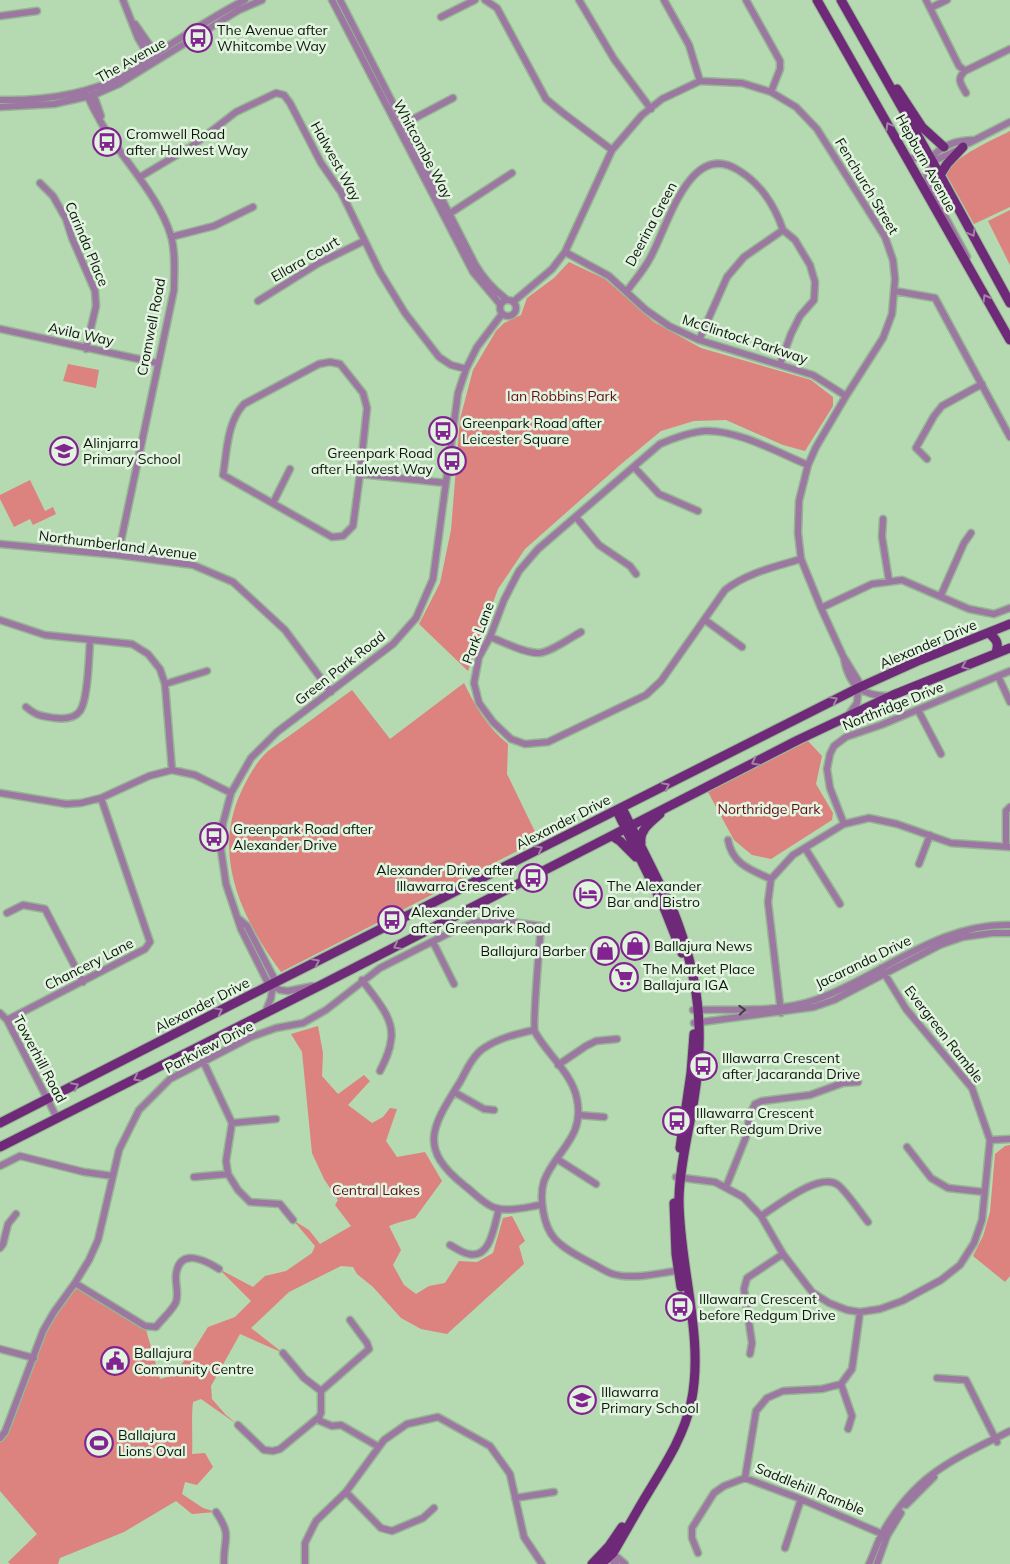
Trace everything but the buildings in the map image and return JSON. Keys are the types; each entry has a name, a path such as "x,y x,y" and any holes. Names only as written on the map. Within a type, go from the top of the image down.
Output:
{"main road":[{"name":"Hepburn Avenue","path":"818,0 1010,340"},
{"name":"Hepburn Avenue","path":"841,0 1010,302"},
{"path":"873,57 884,67 922,127 944,148"},
{"path":"940,175 947,164 964,147"},
{"name":"Alexander Drive","path":"0,1123 858,688 920,660 1010,624"},
{"path":"988,633 996,638 998,644 996,653"},
{"path":"0,1147 321,985 798,740 893,695 1010,648"},
{"path":"642,847 641,836 643,831 668,807"},
{"path":"619,809 644,868 663,905 681,952 696,1010"},
{"path":"592,1564 606,1555 672,1455 682,1432 691,1402 694,1382 695,1350 682,1270 678,1177 700,1058 695,982 681,930 670,904 642,847 628,827"},
{"path":"612,836 632,853 644,868"}],"street":[{"path":"124,0 138,38 151,61"},
{"name":"The Avenue","path":"0,107 54,104 119,84 158,56 245,0"},
{"name":"The Avenue","path":"158,56 238,10 262,0"},
{"name":"Whitcombe Way","path":"332,0 447,215 482,276 503,302 513,302"},
{"name":"Whitcombe Way","path":"340,0 400,126"},
{"path":"441,17 475,0"},
{"path":"485,0 497,8 546,99 612,150"},
{"path":"579,0 614,59 650,109"},
{"path":"664,0 689,45 700,81"},
{"path":"746,0 780,61 780,69 771,92"},
{"path":"926,0 959,66 965,71"},
{"path":"930,8 947,0"},
{"path":"0,16 38,12"},
{"path":"133,21 158,56"},
{"path":"966,93 959,80 960,75 1010,49"},
{"name":"Fenchurch Street","path":"513,302 552,269 565,252 612,150 642,115 662,99 700,81 742,83 771,92 796,107 817,129 885,237 893,260 895,292 892,314 883,338 816,447 808,465 799,500 798,533 801,559 843,656 859,682 858,688"},
{"name":"The Avenue","path":"0,100 48,99 90,93"},
{"name":"Cromwell Road","path":"90,93 102,121 121,153 140,177 160,212 171,237 175,262 174,290 157,363 118,555"},
{"name":"Halwest Way","path":"140,177 192,146 236,112 276,93 284,95 321,162 341,192 380,272 405,313 439,357 451,365 466,369"},
{"path":"400,126 453,98"},
{"path":"908,158 938,159 1010,122"},
{"path":"968,267 968,260 962,246 929,187 926,170 934,153 960,141 972,140"},
{"name":"Deerina Green","path":"627,291 649,260 680,194 691,178 709,164 732,166 754,181 762,190 779,218 783,230"},
{"path":"447,215 512,173"},
{"name":"Carinda Place","path":"40,183 53,196 66,219 72,238 96,291 96,306 86,349"},
{"path":"171,237 214,226 253,207"},
{"path":"698,340 727,277 744,256 783,230 795,240 810,265 815,282 814,300 800,316 780,364"},
{"name":"Ellara Court","path":"258,301 319,263 364,241"},
{"name":"McClintock Parkway","path":"565,252 609,276 646,310 669,326 698,340 813,375 846,396"},
{"path":"895,292 935,298 1010,437"},
{"path":"503,302 500,308 502,314 509,316 514,314 516,309 513,302"},
{"name":"Green Park Road","path":"272,984 267,981 241,929 226,884 221,850 223,823 231,793 251,758 277,732 393,644 416,618 432,579 458,393 466,369 477,347 502,314"},
{"name":"Avila Way","path":"0,329 157,363"},
{"path":"330,362 340,364 362,393 367,408 360,474 353,526 343,536 332,537 223,475 232,424 237,412 244,404 319,364 330,362"},
{"path":"927,459 916,448 934,416 942,406 982,384"},
{"name":"Park Lane","path":"801,559 752,574 738,580 724,590 661,681 646,695 548,742 525,744 510,739 493,722 479,703 474,683 479,657 490,637 504,600 519,571 538,549 660,444 683,434 705,431 731,433 808,465"},
{"path":"634,467 659,494 698,512"},
{"path":"273,503 290,469"},
{"path":"360,474 446,484"},
{"path":"576,517 599,544 630,566 636,574"},
{"path":"883,519 882,537 889,581"},
{"path":"941,595 964,543 971,533"},
{"name":"Northumberland Avenue","path":"0,544 118,555 193,565 233,582 285,630 331,692"},
{"path":"821,608 872,584 902,580 941,595 969,609 994,614 1010,608"},
{"path":"0,620 45,635 132,644 148,654 160,669 165,684 172,770"},
{"path":"705,620 742,647"},
{"path":"490,637 538,653 548,650 581,632"},
{"path":"26,707 36,715 61,719 72,717 80,712 84,702 90,641"},
{"path":"165,684 207,671"},
{"name":"Northridge Drive","path":"844,824 830,788 827,769 834,746 846,737 881,725 1010,671"},
{"path":"998,676 1010,702"},
{"path":"847,717 857,703 858,688 869,694 893,695"},
{"path":"918,710 941,754"},
{"path":"0,793 66,804 81,803 101,798 148,776 172,770 195,775 231,793"},
{"name":"Chancery Lane","path":"7,1020 145,949 150,942 101,798"},
{"path":"781,1010 768,902 771,879 793,855 844,824 870,818 897,824 951,843 1008,846 1006,811 1010,807"},
{"path":"919,864 930,835"},
{"path":"728,840 733,855 742,865 771,879"},
{"path":"805,848 840,904"},
{"path":"7,912 23,905 45,909 83,982"},
{"name":"Parkview Drive","path":"0,1438 5,1432 43,1332 89,1260 98,1240 119,1150 139,1110 170,1079 251,1038 276,1028 302,1023 326,1010 362,980 380,968 457,929 476,922 496,920 541,926 534,1030"},
{"name":"Jacaranda Drive","path":"697,1023 814,1007 834,1000 941,938 971,929 1010,925"},
{"name":"Jacaranda Drive","path":"883,971 940,945 963,937 992,933 1010,933"},
{"path":"433,942 454,984"},
{"name":"Evergreen Ramble","path":"678,1177 715,1182 743,1197 761,1216 783,1254 812,1292 829,1303 847,1310 860,1312 880,1309 902,1301 941,1280 960,1265 974,1243 982,1220 990,1140 972,1088 906,1009 883,971"},
{"path":"362,980 386,1014 390,1025 392,1038 380,1071"},
{"path":"272,984 280,990 288,991 321,985"},
{"path":"265,1013 271,998 272,984"},
{"name":"Jacaranda Drive","path":"696,1010 781,1010"},
{"name":"Towerhill Road","path":"0,1013 7,1020 56,1118"},
{"path":"541,1205 500,1209 490,1206 448,1173 438,1157 433,1143 434,1128 454,1092 482,1049 501,1038 534,1030 570,1081 577,1099 578,1115 574,1136 557,1159 544,1182 541,1205 554,1238 571,1252 614,1274 636,1276 682,1270"},
{"path":"558,1065 596,1041 617,1038"},
{"path":"203,1061 232,1123 226,1161 228,1174 238,1190 250,1202 280,1204 293,1220"},
{"path":"726,1187 746,1137 750,1114 755,1104 762,1100 810,1095 843,1083 858,1082"},
{"path":"454,1092 484,1109 494,1110"},
{"path":"578,1115 604,1118"},
{"path":"232,1123 276,1119"},
{"path":"990,1140 1010,1139"},
{"path":"907,1147 932,1178 948,1188 984,1192"},
{"path":"0,1166 20,1156 84,1172 113,1176"},
{"path":"557,1159 596,1184"},
{"path":"194,1177 228,1174"},
{"path":"761,1216 808,1186 827,1182 838,1184 868,1222"},
{"path":"450,1245 467,1254 478,1255 483,1252 487,1248 500,1209"},
{"path":"0,1248 3,1244 8,1224 16,1214"},
{"path":"750,1354 752,1343 744,1289 747,1278 783,1254"},
{"path":"75,1283 145,1326 156,1326 176,1301 176,1275 181,1262 189,1258 204,1259 219,1269"},
{"path":"848,1430 852,1416 841,1384 852,1369 860,1312"},
{"path":"238,1425 264,1450 273,1452 280,1449 319,1417 321,1413 321,1392 368,1349 368,1343 350,1320"},
{"path":"0,1349 34,1358"},
{"path":"283,1353 304,1378 321,1392"},
{"path":"937,1378 966,1380 996,1440"},
{"name":"Saddlehill Ramble","path":"841,1384 822,1389 782,1391 768,1398 756,1411 745,1478 801,1498 885,1534"},
{"path":"319,1417 320,1421 325,1424 342,1425 379,1447"},
{"path":"306,1564 305,1543 316,1521 346,1492 384,1440 407,1424 438,1417 490,1446 510,1474 524,1537 542,1564"},
{"path":"996,1440 1010,1431"},
{"path":"869,1564 912,1491 925,1479 952,1460 1010,1435"},
{"path":"698,1553 692,1538 692,1528 714,1494 724,1486 745,1478"},
{"path":"346,1492 380,1528 392,1531 423,1518 434,1508"},
{"path":"515,1498 554,1492"},
{"path":"785,1548 801,1498"},
{"path":"216,1512 224,1523 227,1537 224,1564"},
{"path":"877,1564 885,1534"},
{"path":"606,1555 616,1564"},
{"path":"606,1555 625,1564"}],"green space":[{"path":"1010,131 1010,207 974,224 946,174 951,167 966,155"},
{"path":"1010,210 1010,265 988,221"},
{"name":"Ian Robbins Park","path":"569,262 605,279 654,322 701,348 811,380 833,397 833,406 805,451 783,445 726,420 694,421 661,431 525,549 498,589 468,671 419,624 440,583 451,530 460,419 473,370 496,331 504,323 521,315 527,298 554,278"},
{"path":"68,364 99,370 96,388 63,381"},
{"path":"30,480 45,511 53,507 56,514 33,525 30,519 14,527 0,499 0,495"},
{"path":"464,683 483,716 494,731 508,744 507,774 539,840 281,972 267,952 244,909 230,864 229,840 233,816 246,781 268,751 352,690 390,739"},
{"name":"Northridge Park","path":"808,741 822,756 816,784 833,813 832,820 771,859 752,855 734,840 708,792"},
{"name":"Central Lakes","path":"318,1026 323,1053 322,1076 338,1094 364,1075 370,1081 348,1105 372,1123 383,1117 390,1108 397,1109 386,1141 397,1157 425,1152 442,1181 415,1218 389,1226 401,1250 393,1265 404,1285 416,1294 429,1286 445,1283 459,1261 477,1262 493,1253 503,1218 512,1216 525,1241 519,1246 524,1264 447,1334 421,1329 401,1318 373,1287 357,1274 353,1267 341,1266 289,1292 251,1328 283,1353 240,1334 211,1386 212,1399 238,1425 201,1399 193,1402 192,1454 205,1453 213,1467 197,1485 185,1482 182,1494 203,1508 216,1512 192,1514 176,1501 124,1532 60,1558 58,1564 10,1564 8,1562 37,1534 0,1491 0,1438 43,1331 75,1283 145,1326 160,1379 171,1376 193,1351 208,1327 235,1317 251,1301 219,1269 253,1287 265,1276 286,1271 312,1253 315,1246 293,1220 309,1230 320,1244 351,1226 335,1205 338,1200 324,1179 312,1153 302,1052 291,1034"},
{"path":"1010,1145 1010,1276 1005,1282 973,1256 983,1236 990,1212 995,1154 1005,1146"}],"place":[{"name":"The Avenue after Whitcombe Way","path":"198,38"},
{"name":"Cromwell Road after Halwest Way","path":"107,142"},
{"name":"Greenpark Road after Leicester Square","path":"443,431"},
{"name":"Alinjarra Primary School","path":"64,451"},
{"name":"Greenpark Road after Halwest Way","path":"452,461"},
{"name":"Greenpark Road after Alexander Drive","path":"214,837"},
{"name":"Alexander Drive after Illawarra Crescent","path":"533,878"},
{"name":"The Alexander Bar and Bistro","path":"588,894"},
{"name":"Alexander Drive after Greenpark Road","path":"392,920"},
{"name":"Ballajura News","path":"635,946"},
{"name":"Ballajura Barber","path":"605,951"},
{"name":"The Market Place Ballajura IGA","path":"624,977"},
{"name":"Illawarra Crescent after Jacaranda Drive","path":"703,1066"},
{"name":"Illawarra Crescent after Redgum Drive","path":"677,1121"},
{"name":"Illawarra Crescent before Redgum Drive","path":"680,1307"},
{"name":"Ballajura Community Centre","path":"115,1361"},
{"name":"Illawarra Primary School","path":"582,1400"},
{"name":"Ballajura Lions Oval","path":"99,1443"}]}
